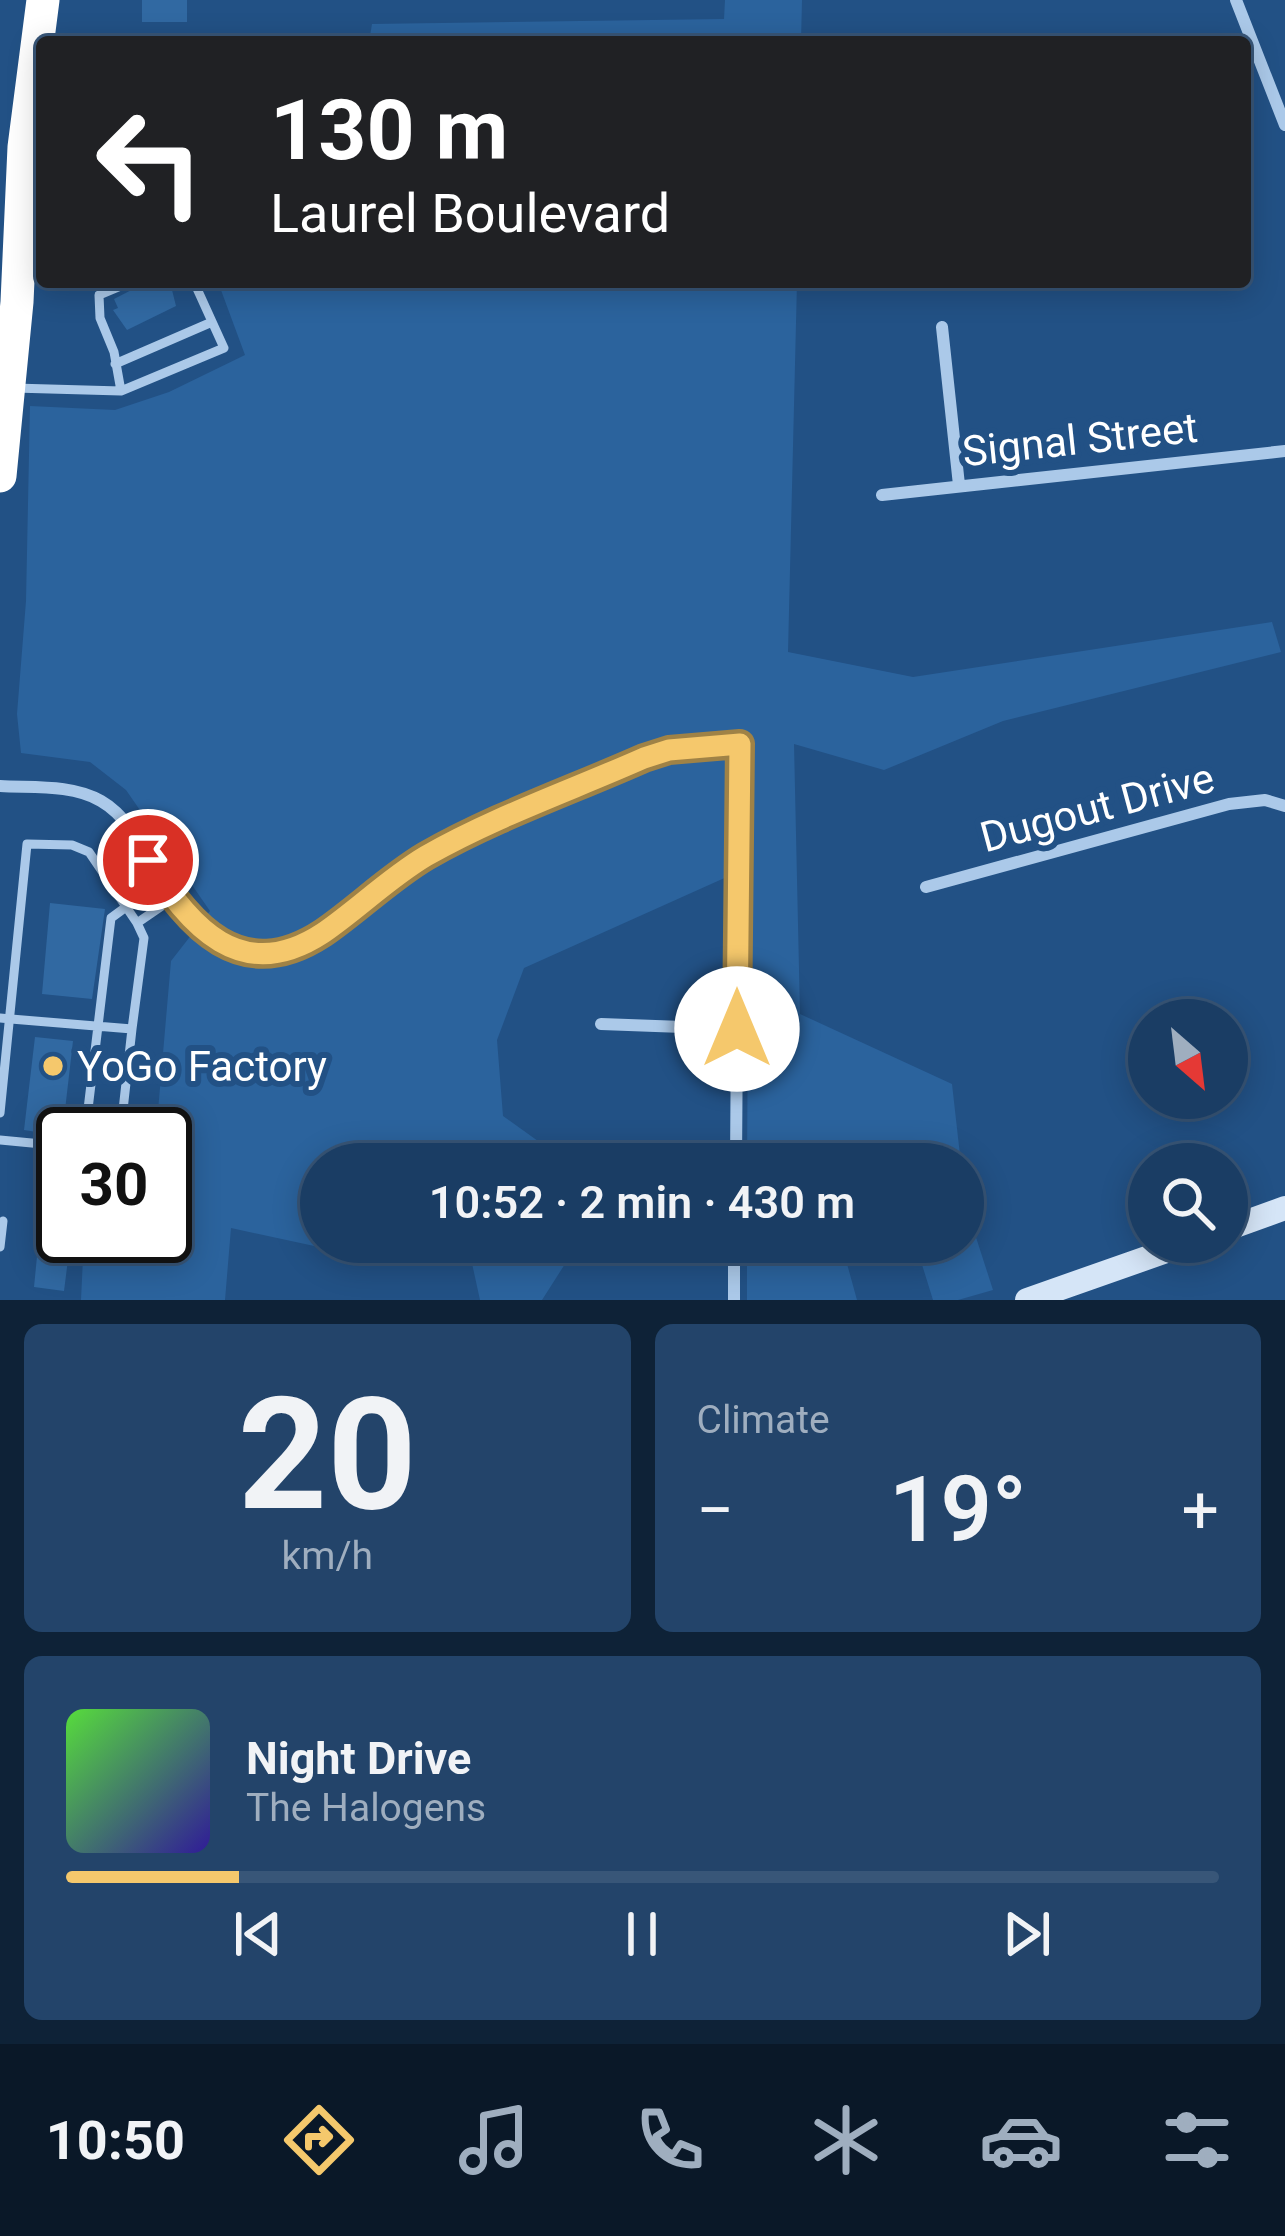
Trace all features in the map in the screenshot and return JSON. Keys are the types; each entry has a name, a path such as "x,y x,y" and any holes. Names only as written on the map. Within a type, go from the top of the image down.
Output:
{"highway":[{"path":"38,36 43,0"},
{"path":"1,456 17,302 24,147 36,54"}],"street":[{"path":"1236,0 1250,36"},
{"path":"1251,38 1285,125"},
{"path":"942,327 959,485"},
{"name":"Signal Street","path":"882,495 1285,451"},
{"path":"0,786 66,790 103,801 124,821 172,899 203,934 224,945 268,953 319,936 402,872 452,843 644,758 669,750 740,744 736,1143"},
{"name":"Dugout Drive","path":"926,887 1229,804 1265,800 1285,806"},
{"path":"601,1024 737,1029"},
{"path":"1248,1221 1285,1208"},
{"path":"734,1263 734,1300"},
{"path":"1027,1300 1132,1263"}],"lane":[{"path":"116,288 100,295 100,318 121,391"},
{"path":"8,388 121,391 224,348 197,288"},
{"path":"116,364 212,322"},
{"path":"0,1113 5,1019 27,844 72,845 89,852 143,938 123,1107"},
{"path":"137,923 172,899"},
{"path":"88,1107 111,918 126,907"},
{"path":"5,1019 132,1029"},
{"path":"0,1140 36,1143"},
{"path":"0,1246 3,1221"}],"shaded area":[{"path":"725,0 802,0 801,36 370,36 372,24 724,19"},
{"path":"220,288 797,288 788,652 913,677 1272,622 1281,652 1003,721 884,770 794,744 800,1014 952,1084 959,1143 747,1143 749,867 524,968 497,1040 503,1116 541,1143 300,1143 300,1243 231,1228 225,1300 81,1300 83,1263 192,1263 192,1107 158,1107 171,961 210,911 126,790 90,762 21,753 17,714 26,601 30,406 115,410 169,392 245,355"},
{"path":"984,1262 993,1290 958,1300 933,1300 922,1263"},
{"path":"472,1263 566,1263 542,1300 480,1300"},
{"path":"747,1263 847,1263 857,1300 747,1300"}],"building":[{"path":"142,0 187,0 187,22 142,22"},
{"path":"135,288 172,288 176,306 127,330 113,310 118,308 114,299"},
{"path":"50,903 105,909 92,999 42,994"},
{"path":"35,1037 73,1041 65,1107 36,1107 36,1132 24,1130"},
{"path":"36,1263 68,1263 64,1291 34,1287"}],"place":[{"name":"YoGo Factory","path":"53,1066"}],"route":[{"path":"148,860 172,899 203,934 244,951 286,950 319,936 402,872 452,843 644,758 669,750 740,744 737,1029"}]}
